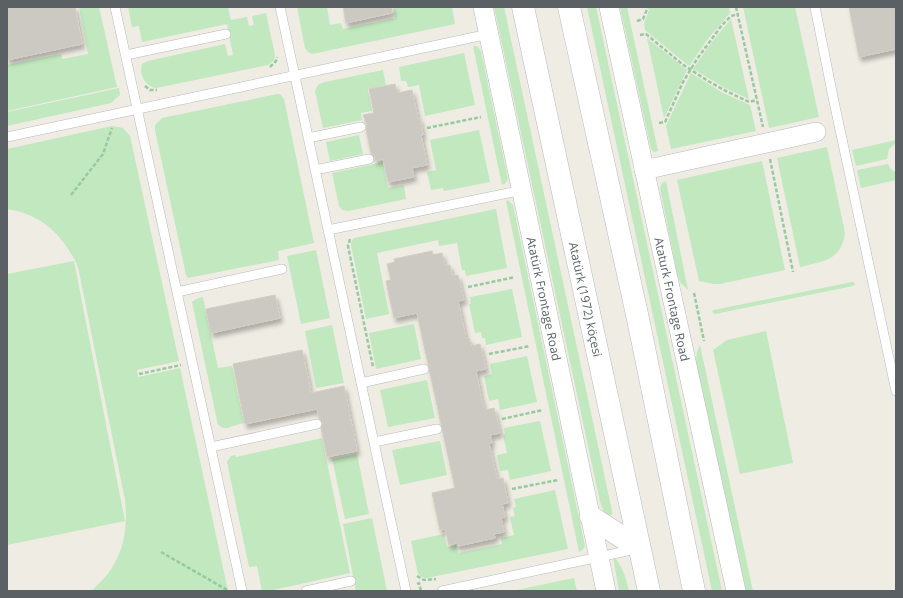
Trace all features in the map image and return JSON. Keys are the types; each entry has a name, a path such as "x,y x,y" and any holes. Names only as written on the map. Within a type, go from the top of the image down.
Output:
{"main road":[{"name":"Atatürk (1972) köçesi","path":"523,7 648,591"},
{"path":"569,7 638,319 694,591"},
{"path":"591,517 639,548"}],"street":[{"name":"Atatürk Frontage Road","path":"483,7 606,591"},
{"name":"Ataturk Frontage Road","path":"609,7 736,591"},
{"path":"644,170 816,132"}],"lane":[{"path":"115,7 242,591"},
{"path":"280,7 406,591"},
{"path":"815,7 896,391"},
{"path":"126,55 226,34"},
{"path":"7,137 489,34"},
{"path":"308,138 361,127"},
{"path":"315,170 369,159"},
{"path":"328,230 522,190"},
{"path":"177,292 282,269"},
{"path":"361,383 424,369"},
{"path":"211,447 317,424"},
{"path":"374,442 437,429"},
{"path":"442,591 639,548"},
{"path":"306,591 351,581"}],"path":[{"path":"637,21 643,19 648,7"},
{"path":"659,123 665,122 683,82 708,42 731,16 738,14"},
{"path":"640,35 646,34 690,69 708,81 749,102 757,100"},
{"path":"269,67 276,61 277,55"},
{"path":"142,82 150,90 164,89"},
{"path":"427,128 481,117"},
{"path":"71,195 103,154 113,125"},
{"path":"353,236 348,242 348,246 376,380"},
{"path":"468,287 515,277"},
{"path":"694,293 704,341"},
{"path":"489,354 530,346"},
{"path":"139,374 180,364 183,372"},
{"path":"502,419 543,410"},
{"path":"512,489 558,480"},
{"path":"161,552 230,591"},
{"path":"415,572 418,577 424,580 443,577"},
{"path":"228,583 230,591"},
{"path":"419,583 421,591"}],"green space":[{"path":"79,7 99,7 117,87 7,111 7,65 61,54 62,59 88,54"},
{"path":"128,7 228,7 231,20 247,17 249,26 254,25 252,16 266,13 275,55 274,60 268,65 156,88 152,87 146,82 141,72 142,64 148,61 225,44 228,56 233,55 227,24 142,42 139,26 132,27"},
{"path":"297,7 327,7 330,25 341,23 343,29 395,18 393,7 452,7 455,24 312,54 305,48"},
{"path":"494,7 504,7 612,511 612,514 609,516 604,512 600,502"},
{"path":"587,7 596,7 722,591 712,591"},
{"path":"620,7 627,7 658,151 654,152 651,149"},
{"path":"650,7 729,7 730,13 707,40 689,66 645,30 644,24"},
{"path":"743,7 795,7 819,117 769,128"},
{"path":"731,19 749,99 725,88 693,69 711,43"},
{"path":"647,38 687,70 664,118"},
{"path":"473,46 477,46 481,51 508,179 506,183 502,185"},
{"path":"464,53 475,105 425,116 419,85 408,87 406,81 401,81 399,67"},
{"path":"383,70 386,85 368,89 372,111 361,113 362,120 323,128 315,91 318,85 325,82"},
{"path":"691,73 723,93 750,105 756,131 671,149 666,126"},
{"path":"119,88 120,95 111,103 7,126 7,112"},
{"path":"280,94 284,99 314,243 278,251 279,260 188,278 186,275 155,125 162,118"},
{"path":"112,126 123,128 130,136 179,361 137,370 138,377 180,368 228,591 91,591 101,582 116,562 124,539 126,514 125,500 78,267 59,236 50,228 31,216 7,209 7,149"},
{"path":"479,130 490,182 444,191 443,188 431,190 427,172 436,170 430,140"},
{"path":"359,135 363,154 330,161 326,142"},
{"path":"896,140 896,143 889,149 887,159 856,166 852,150"},
{"path":"827,147 845,233 843,242 840,249 830,258 800,267 777,158"},
{"path":"762,161 785,270 720,284 699,281 677,180"},
{"path":"383,162 388,188 404,185 406,199 348,211 342,210 339,206 332,173"},
{"path":"888,164 896,173 896,180 861,188 857,170"},
{"path":"666,181 688,290 680,282 677,273 660,188 662,183"},
{"path":"508,200 513,205 585,546 579,552 506,201"},
{"path":"496,209 507,268 466,276 465,270 462,270 457,243 439,246 438,240 377,253 389,314 366,319 351,245 354,238"},
{"path":"316,250 330,318 301,324 287,256"},
{"path":"74,261 125,521 7,545 7,274"},
{"path":"852,282 855,284 853,286 715,314 712,311 714,310"},
{"path":"512,289 522,337 486,345 485,338 482,338 481,332 475,333 469,304 471,304 470,297"},
{"path":"203,297 218,368 232,366 244,423 229,428 223,428 218,425 192,302"},
{"path":"414,324 421,359 376,369 369,333"},
{"path":"332,325 344,383 316,388 305,331"},
{"path":"766,331 793,463 740,474 713,350 727,340"},
{"path":"700,345 753,591 746,591 696,362 697,352"},
{"path":"527,356 537,402 500,410 498,399 489,401 484,376 492,374 490,364"},
{"path":"427,380 435,418 388,427 380,390"},
{"path":"540,421 551,471 510,480 508,470 500,471 497,455 507,453 503,435 505,434 504,428"},
{"path":"322,438 350,573 269,591 262,591 257,566 249,567 227,462 231,456 235,455 236,457"},
{"path":"440,441 447,475 400,485 392,450"},
{"path":"357,454 369,514 345,519 332,459"},
{"path":"555,490 568,549 427,578 421,577 418,574 411,541 444,534 447,547 456,545 458,553 502,544 501,538 514,535 510,517 515,516 513,508 516,507 514,499"},
{"path":"372,518 387,591 356,591 343,524"},
{"path":"613,557 622,569 629,591 619,591"},
{"path":"574,578 577,591 512,591"}],"building":[{"path":"7,7 75,7 82,44 7,60"},
{"path":"343,7 392,7 392,13 346,23"},
{"path":"849,7 896,7 896,49 859,57"},
{"path":"395,84 397,93 412,90 418,119 420,119 423,135 421,135 427,165 412,168 414,177 388,182 383,159 375,161 375,157 371,153 366,130 367,125 363,115 374,113 369,89"},
{"path":"432,251 433,255 442,253 445,266 450,265 452,276 458,275 464,300 458,301 466,339 469,338 471,346 480,344 486,369 476,371 485,410 494,408 500,433 490,435 492,443 489,444 497,479 503,478 508,503 502,504 505,517 501,518 504,532 494,534 495,538 458,546 457,543 449,545 445,529 440,530 432,493 455,488 417,313 394,318 386,281 391,280 387,264 395,262 394,259"},
{"path":"275,295 280,318 211,333 206,309"},
{"path":"302,350 311,393 344,386 357,451 327,457 321,428 323,423 319,418 317,409 245,424 233,364"}]}
